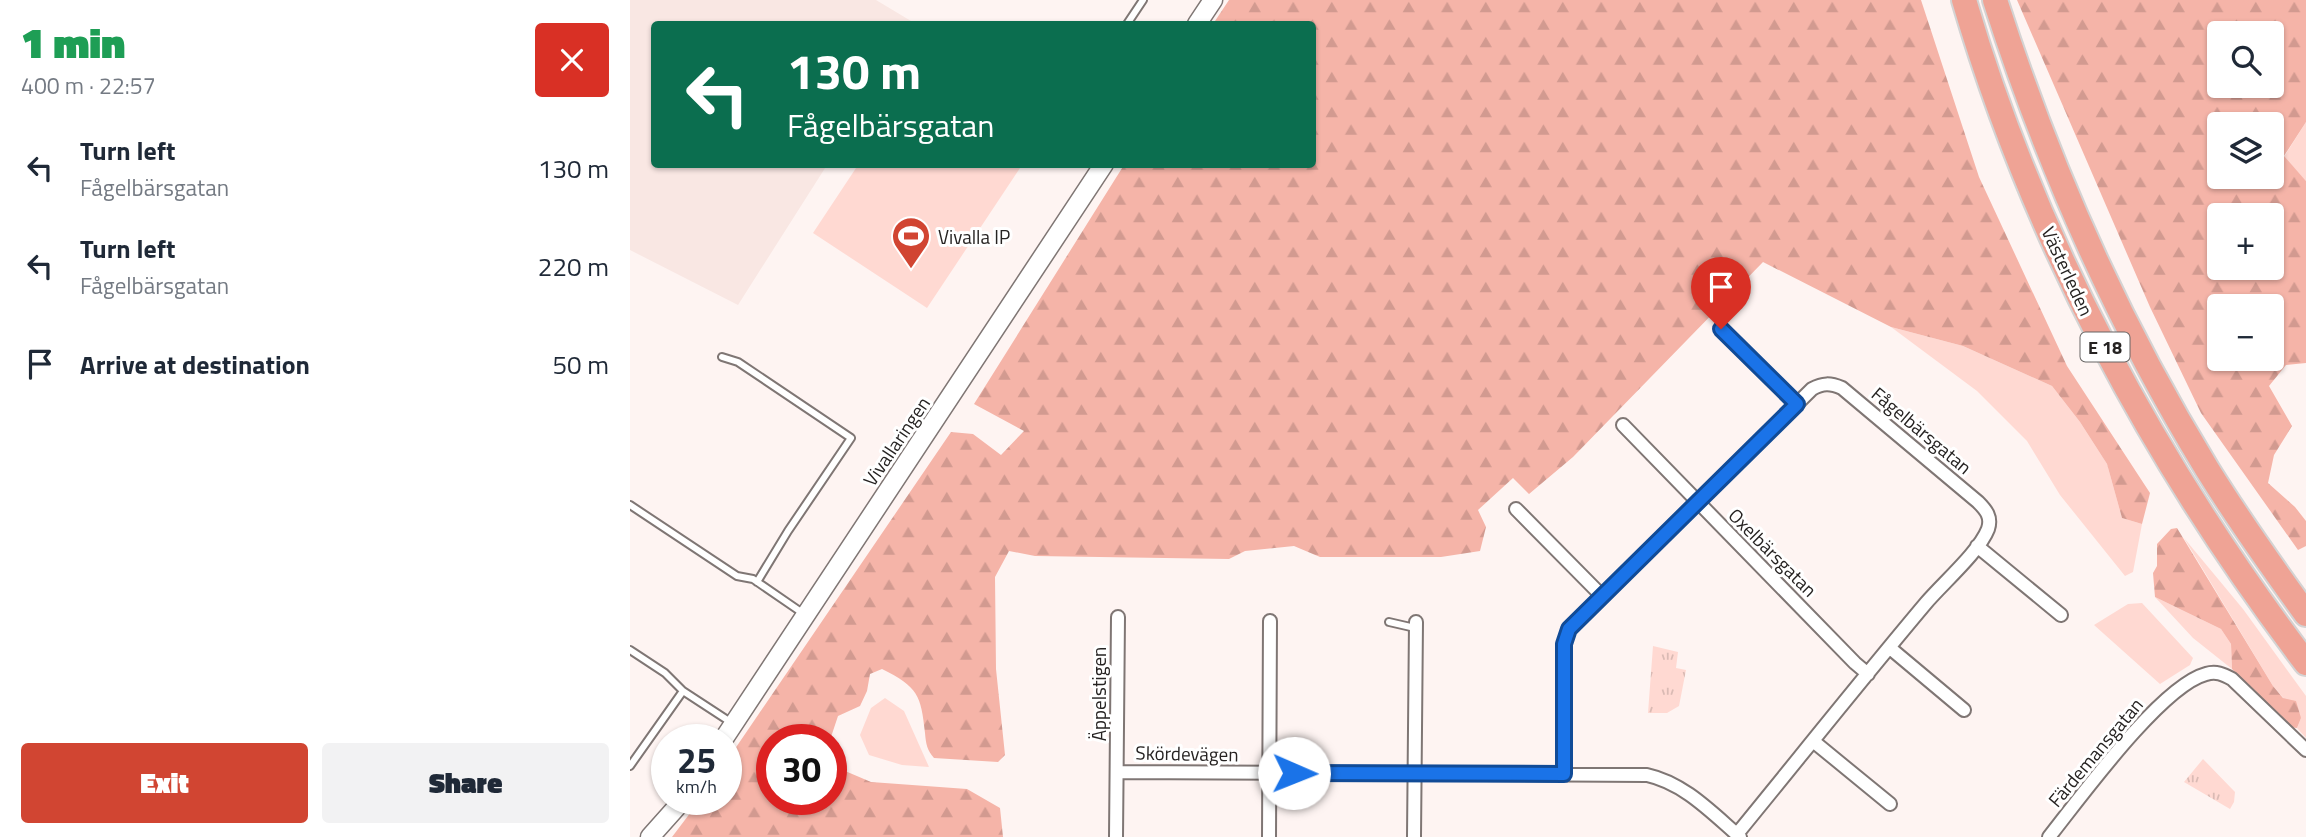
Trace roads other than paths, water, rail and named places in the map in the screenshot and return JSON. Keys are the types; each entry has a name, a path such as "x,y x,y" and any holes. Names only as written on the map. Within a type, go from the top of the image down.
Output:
{"highway":[{"name":"Västerleden","path":"1964,0 1990,81 2041,214 2115,367 2164,455 2208,524 2306,663"},
{"name":"Västerleden","path":"1995,0 2049,151 2107,284 2207,469 2306,614"}],"street":[{"path":"1199,21 1213,0"},
{"name":"Vivallaringen","path":"734,724 1101,168"},
{"path":"1721,329 1797,404"},
{"name":"Fågelbärsgatan","path":"1564,774 1566,634 1601,595 1812,389 1822,384 1832,384 1842,388 1978,502 1988,512 1990,521 1987,532 1977,546 1926,603 1738,836"},
{"name":"Oxelbärsgatan","path":"1623,425 1868,674"},
{"path":"1516,509 1601,595"},
{"path":"1977,546 2061,615"},
{"name":"Äppelstigen","path":"1115,837 1118,772 1118,617"},
{"path":"1269,837 1270,621"},
{"path":"1414,837 1417,625"},
{"path":"1890,649 1964,710"},
{"name":"Färdemansgatan","path":"2049,837 2151,715 2194,679 2208,673 2219,673 2232,679 2306,750"},
{"path":"1813,741 1891,804"},
{"name":"Skördevägen","path":"1118,772 1636,775 1659,778 1682,789 1738,836"},
{"path":"650,837 670,815"}],"lane":[{"path":"1129,21 1143,0"},
{"path":"722,357 738,362 851,438 757,582"},
{"path":"630,505 737,576 757,582 805,615"},
{"path":"1389,622 1417,625"},
{"path":"630,650 665,673 683,691 734,724"},
{"path":"630,766 683,691"}],"place":[{"name":"Vivalla IP","path":"911,270"}]}
